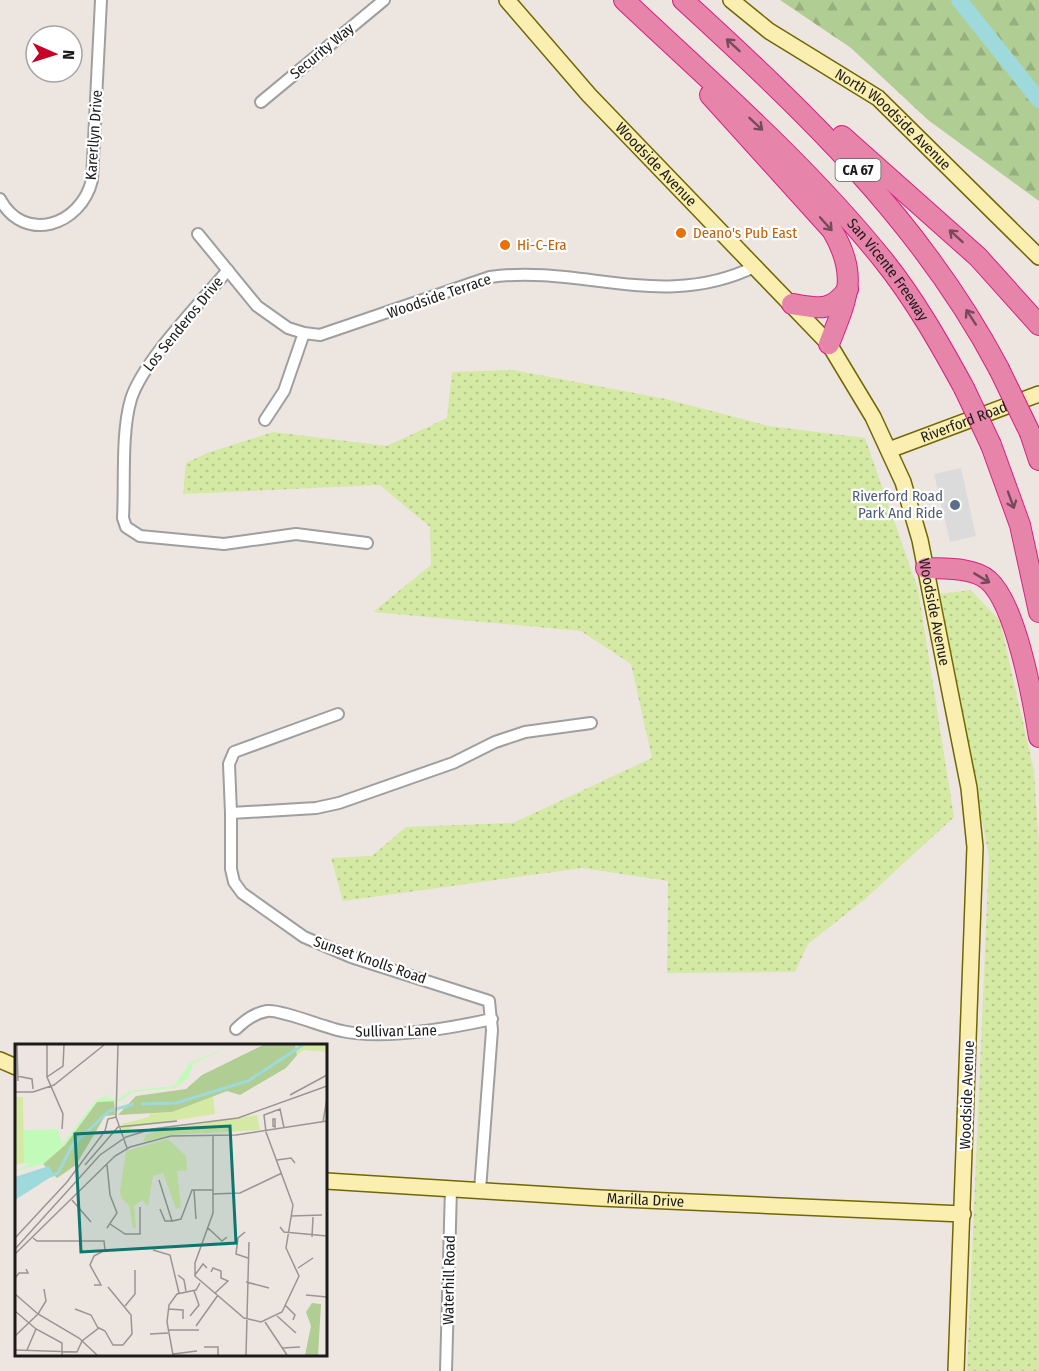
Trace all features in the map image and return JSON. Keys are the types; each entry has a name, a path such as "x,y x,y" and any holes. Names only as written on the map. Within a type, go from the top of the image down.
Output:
{"highway":[{"name":"San Vicente Freeway","path":"624,0 777,144 840,208 909,294 964,388 991,445 1020,525 1039,612"},
{"name":"CA 67","path":"684,0 842,152 909,227 975,323 1030,433 1039,460"},
{"path":"652,27 732,122 832,230 844,250 849,286 829,344"},
{"path":"763,74 833,128 978,256 1039,325"},
{"path":"792,304 825,308 838,301 849,286"},
{"path":"926,568 972,572 987,579 997,590 1008,612 1024,661 1039,737"}],"main road":[{"name":"Woodside Avenue","path":"507,0 589,95 829,344 890,450 909,501 926,568 969,788 975,847 956,1371"},
{"name":"North Woodside Avenue","path":"731,0 769,31 878,98 1039,257"},
{"name":"Riverford Road","path":"890,450 1039,394"},
{"path":"0,1060 15,1067"},
{"name":"Marilla Drive","path":"327,1181 963,1214"}],"street":[{"name":"Karerllyn Drive","path":"0,199 6,210 24,221 51,224 66,219 79,209 88,195 92,180 101,0"},
{"name":"Security Way","path":"261,102 384,0"},
{"path":"198,234 257,306 288,328 304,333 284,391 265,420"},
{"name":"Woodside Terrace","path":"304,333 320,335 490,277 516,273 648,288 703,283 735,276 756,266"},
{"name":"Los Senderos Drive","path":"228,270 150,364 133,392 127,418 123,518 126,527 140,536 224,544 296,534 367,543"},
{"path":"338,714 234,752 229,764 231,813 315,808 339,803 453,764 495,742 525,732 591,723"},
{"name":"Sunset Knolls Road","path":"231,813 231,869 234,882 242,893 304,937 351,957 489,1001 492,1019"},
{"name":"Sullivan Lane","path":"236,1029 245,1020 269,1010 344,1032 368,1033 445,1030 492,1019"},
{"path":"480,1190 492,1019"},
{"name":"Waterhill Road","path":"446,1371 451,1188"}],"green space":[{"path":"780,0 1039,0 1039,201 928,120 851,48"},
{"path":"513,370 666,399 769,426 865,438 918,589 954,817 865,899 808,944 795,972 667,973 668,881 582,868 343,901 331,858 372,856 406,827 513,823 652,758 631,664 581,631 373,612 431,565 430,527 380,485 183,494 186,463 207,453 273,432 387,446 447,418 452,372"},
{"path":"971,590 1000,621 1034,771 1039,845 1039,1371 967,1371 989,857 939,594"}],"shaded area":[{"name":"Riverford Road Park And Ride","path":"961,468 976,536 950,542 934,474"}],"waterway":[{"path":"959,0 1039,100"}],"place":[{"name":"Deano's Pub East","path":"681,233"},
{"name":"Hi-C-Era","path":"505,245"},
{"name":"Riverford Road Park And Ride","path":"955,505"}]}
